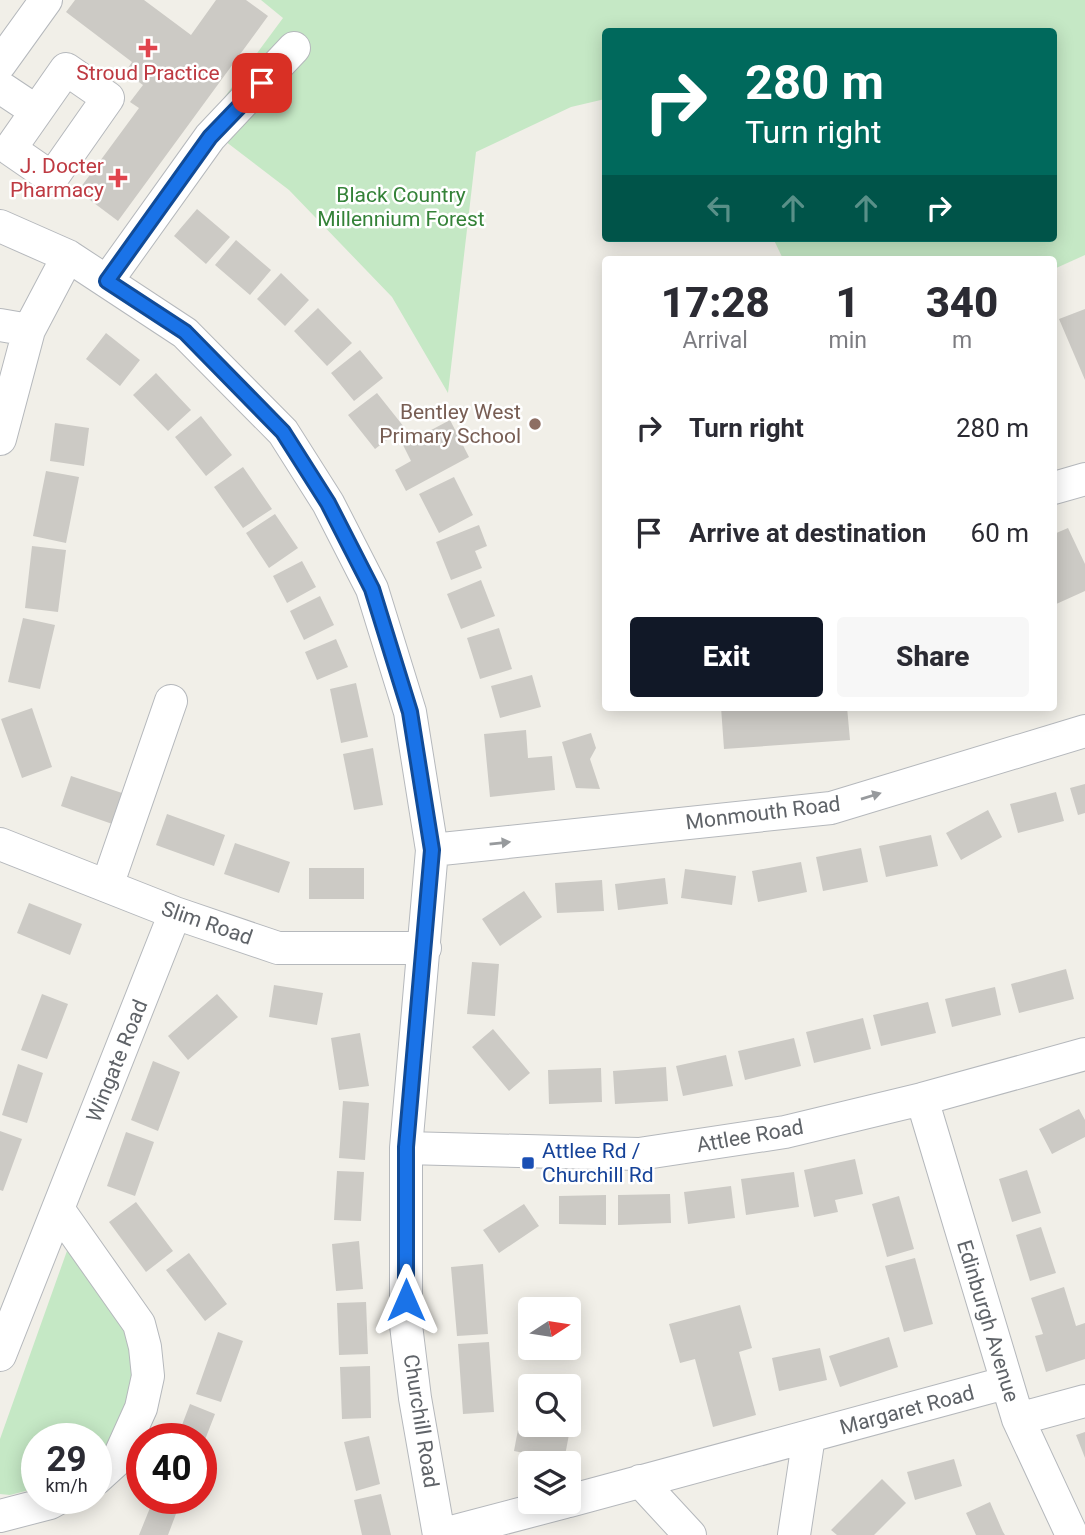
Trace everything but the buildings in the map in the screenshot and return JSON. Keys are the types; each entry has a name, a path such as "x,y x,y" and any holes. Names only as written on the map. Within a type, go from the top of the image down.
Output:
{"street":[{"path":"0,64 46,0"},
{"path":"107,281 210,137 294,48"},
{"path":"0,88 36,111"},
{"name":"Churchill Road","path":"0,226 68,256 185,332 283,432 328,503 372,589 410,712 432,850 406,1147 406,1325 415,1398 440,1535"},
{"path":"0,439 15,328 68,256"},
{"path":"1057,487 1085,479"},
{"path":"107,886 172,701"},
{"name":"Monmouth Road","path":"432,850 831,808 1085,731"},
{"name":"Slim Road","path":"0,844 175,913 278,948 425,948"},
{"name":"Wingate Road","path":"0,1355 175,913"},
{"name":"Attlee Road","path":"406,1147 639,1154 785,1132 922,1099 1085,1054"},
{"name":"Edinburgh Avenue","path":"922,1099 1005,1384 1018,1419 1072,1535"},
{"path":"58,1209 139,1324 145,1347 148,1376 141,1408 118,1459 112,1464"},
{"name":"Margaret Road","path":"581,1497 1005,1384"},
{"path":"1018,1419 1085,1401"},
{"path":"794,1535 809,1436"},
{"path":"640,1481 690,1535"},
{"path":"0,1516 21,1510"},
{"name":"Margaret Road","path":"440,1535 518,1514"}],"green space":[{"name":"Black Country Millennium Forest","path":"261,0 1085,0 1085,255 1057,268 1057,256 782,256 775,242 1057,242 1057,28 602,28 602,100 571,107 476,152 448,393 392,297 289,190 204,125 283,18"},
{"path":"68,1248 126,1330 134,1377 126,1416 112,1442 112,1423 21,1423 21,1492 10,1495 0,1494 0,1439"}],"place":[{"name":"Stroud Practice","path":"148,48"},
{"name":"J. Docter Pharmacy","path":"118,178"},
{"name":"Bentley West Primary School","path":"535,424"},
{"name":"Attlee Rd / Churchill Rd","path":"528,1163"}],"route":[{"path":"262,83 210,137 107,281 185,332 283,432 328,503 372,589 410,712 432,850 406,1147 406,1300"}]}
